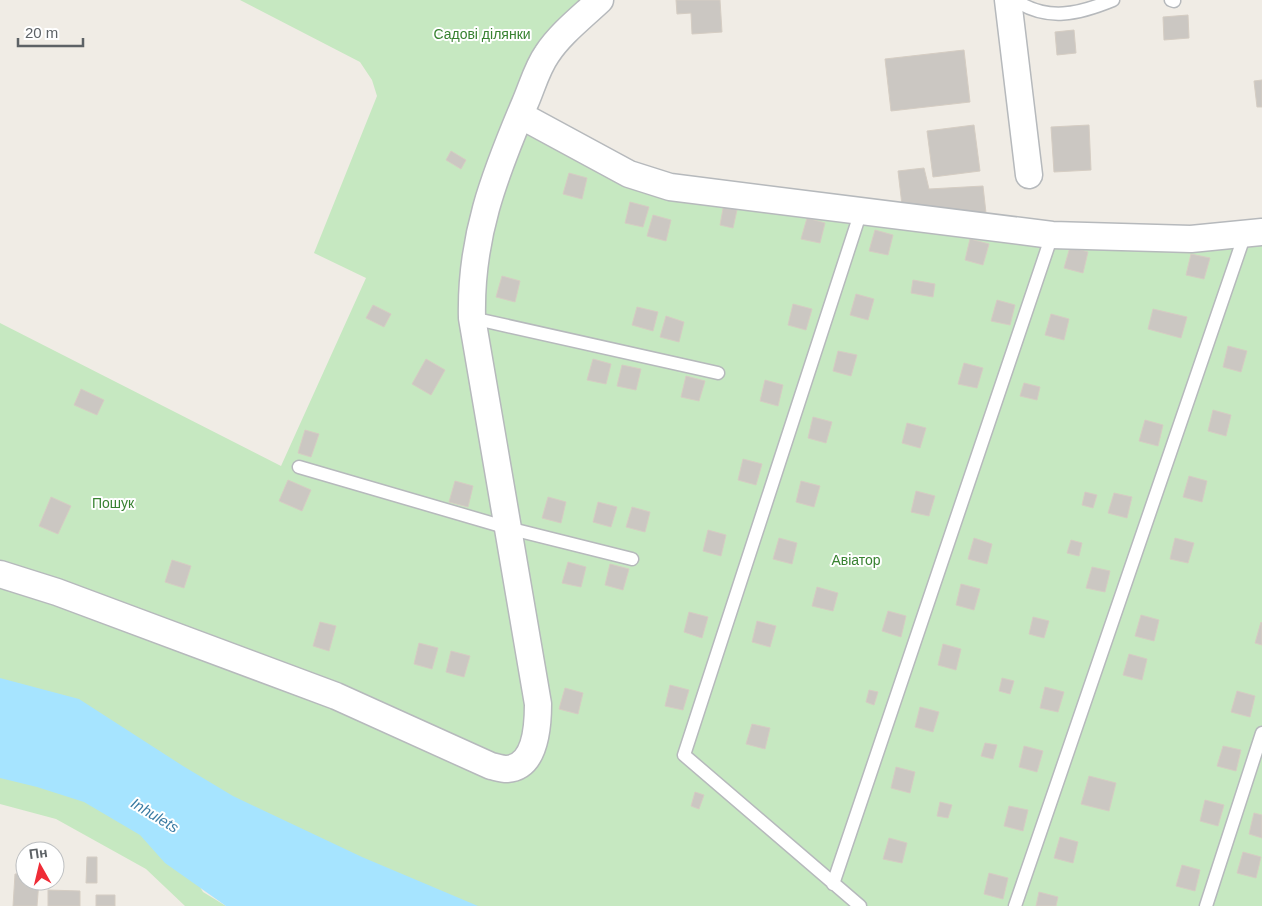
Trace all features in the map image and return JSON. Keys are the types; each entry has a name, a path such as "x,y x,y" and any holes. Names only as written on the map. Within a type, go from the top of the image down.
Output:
{"street":[{"path":"0,574 57,592 318,689 491,766 507,769 517,765 530,752 538,730 538,704 472,318 472,277 484,211 520,115 546,54 600,0"},
{"path":"1008,0 1029,175"},
{"path":"520,115 629,174 670,187 1052,235 1191,239 1253,233"}],"lane":[{"path":"1014,0 1025,7 1049,14 1073,14 1113,0"},
{"path":"860,906 684,756 861,211"},
{"path":"1015,906 1253,233"},
{"path":"833,884 1052,235"},
{"path":"472,318 718,373"},
{"path":"300,467 508,528 632,559"},
{"path":"1206,906 1262,733"}],"green space":[{"name":"Авіатор","path":"240,0 588,0 520,115 629,174 1035,233 1262,232 1262,906 367,906 0,692 0,323 281,466 366,278 314,253 377,96 372,80 360,62"},
{"path":"0,770 40,777 165,827 203,892 226,906 185,906 146,869 56,819 0,804"}],"water":[{"name":"Inhulets","path":"0,678 79,699 233,796 362,857 478,906 226,906 165,863 140,835 84,802 37,787 0,778"}],"building":[{"path":"676,0 720,0 722,32 692,34 691,13 677,14"},
{"path":"1188,15 1189,38 1164,40 1163,17"},
{"path":"1074,30 1076,53 1057,55 1055,32"},
{"path":"964,50 970,102 891,111 885,59"},
{"path":"1262,80 1262,107 1257,107 1254,81"},
{"path":"974,125 980,171 933,177 927,131"},
{"path":"1089,125 1091,170 1054,172 1051,127"},
{"path":"451,151 466,160 461,169 446,160"},
{"path":"924,168 929,189 983,186 986,213 902,205 898,171"},
{"path":"569,173 587,178 582,199 563,194"},
{"path":"725,198 739,201 733,228 720,225"},
{"path":"630,202 649,207 643,227 625,223"},
{"path":"653,215 671,220 666,241 647,236"},
{"path":"807,218 825,223 820,243 801,239"},
{"path":"875,230 893,235 888,255 869,251"},
{"path":"970,239 989,244 983,265 965,260"},
{"path":"1070,247 1088,252 1083,273 1064,268"},
{"path":"1191,254 1210,258 1204,279 1186,275"},
{"path":"502,276 520,281 515,302 496,297"},
{"path":"913,280 935,284 933,297 911,293"},
{"path":"856,294 874,299 868,320 850,315"},
{"path":"997,300 1015,305 1010,325 991,321"},
{"path":"793,304 812,309 806,330 788,325"},
{"path":"373,305 391,314 384,327 366,318"},
{"path":"637,307 658,312 653,331 632,325"},
{"path":"1153,309 1187,317 1181,338 1148,329"},
{"path":"1051,314 1069,319 1064,340 1045,335"},
{"path":"666,316 684,322 679,342 660,337"},
{"path":"1228,346 1247,351 1241,372 1223,367"},
{"path":"838,351 857,355 851,376 833,371"},
{"path":"426,359 445,370 431,395 412,384"},
{"path":"593,359 611,364 606,384 587,380"},
{"path":"964,363 983,368 977,388 958,384"},
{"path":"622,365 641,369 636,390 617,386"},
{"path":"686,376 705,381 699,401 681,397"},
{"path":"765,380 783,385 778,406 760,401"},
{"path":"1024,383 1040,387 1037,400 1020,396"},
{"path":"81,389 104,400 97,415 74,405"},
{"path":"1213,410 1231,415 1226,436 1208,431"},
{"path":"813,417 832,422 826,443 808,438"},
{"path":"1145,420 1163,425 1158,446 1139,441"},
{"path":"907,423 926,428 920,448 902,443"},
{"path":"305,430 319,434 311,457 298,453"},
{"path":"743,459 762,464 756,485 738,480"},
{"path":"1189,476 1207,481 1202,502 1183,497"},
{"path":"288,480 311,490 302,511 279,501"},
{"path":"455,481 473,486 468,507 449,502"},
{"path":"801,481 820,486 814,507 796,502"},
{"path":"916,491 935,496 929,516 911,512"},
{"path":"1085,492 1097,495 1093,508 1082,505"},
{"path":"1114,493 1132,497 1127,518 1108,513"},
{"path":"51,497 71,506 58,534 39,526"},
{"path":"548,497 566,502 561,523 542,518"},
{"path":"598,502 617,507 611,527 593,522"},
{"path":"632,507 650,512 645,532 626,527"},
{"path":"708,530 726,535 721,556 703,551"},
{"path":"779,538 797,543 792,564 773,559"},
{"path":"974,538 992,544 987,564 968,559"},
{"path":"1175,538 1194,543 1188,563 1170,559"},
{"path":"1071,540 1082,543 1079,556 1067,553"},
{"path":"172,560 191,566 184,588 165,582"},
{"path":"568,562 586,567 581,587 562,583"},
{"path":"610,564 629,569 623,590 605,585"},
{"path":"1092,567 1110,571 1105,592 1086,588"},
{"path":"961,584 980,589 974,610 956,605"},
{"path":"817,587 838,593 833,611 812,606"},
{"path":"888,611 906,616 901,637 882,631"},
{"path":"689,612 708,617 702,638 684,632"},
{"path":"1141,615 1159,620 1154,641 1135,636"},
{"path":"1033,617 1049,621 1044,638 1029,634"},
{"path":"757,621 776,626 770,647 752,642"},
{"path":"320,622 336,626 329,651 313,646"},
{"path":"1262,623 1262,645 1255,643"},
{"path":"419,643 438,648 432,669 414,664"},
{"path":"943,644 961,649 956,670 938,665"},
{"path":"451,651 470,656 464,677 446,672"},
{"path":"1129,654 1147,659 1142,680 1123,675"},
{"path":"1002,678 1014,681 1010,694 999,691"},
{"path":"670,685 689,690 683,710 665,706"},
{"path":"1045,687 1064,692 1058,712 1040,708"},
{"path":"565,688 583,693 578,714 559,709"},
{"path":"869,690 878,692 874,705 866,702"},
{"path":"1237,691 1255,696 1250,717 1231,712"},
{"path":"920,707 939,712 933,732 915,727"},
{"path":"752,724 770,728 765,749 746,744"},
{"path":"985,743 997,745 993,759 981,756"},
{"path":"1024,746 1043,751 1037,772 1019,767"},
{"path":"1223,746 1241,750 1236,771 1217,766"},
{"path":"896,767 915,772 910,793 891,788"},
{"path":"1089,776 1116,783 1109,811 1081,804"},
{"path":"695,792 704,795 699,809 691,806"},
{"path":"1205,800 1224,805 1218,826 1200,821"},
{"path":"940,802 952,805 948,818 937,816"},
{"path":"1009,806 1028,810 1023,831 1004,826"},
{"path":"1254,813 1262,815 1262,838 1249,834"},
{"path":"1060,837 1078,842 1073,863 1054,858"},
{"path":"889,838 907,843 902,863 883,859"},
{"path":"1243,852 1261,857 1256,878 1237,873"},
{"path":"87,857 97,857 97,883 86,883"},
{"path":"1182,865 1200,870 1195,891 1176,886"},
{"path":"989,873 1008,878 1003,899 984,894"},
{"path":"15,874 15,891 38,891 37,906 13,906"},
{"path":"48,891 80,891 80,906 48,906"},
{"path":"1039,892 1058,897 1056,906 1036,906"},
{"path":"96,895 115,895 115,906 96,906"}],"park label":[{"name":"Садові ділянки","path":"482,34"},
{"name":"Пошук","path":"113,503"}]}
